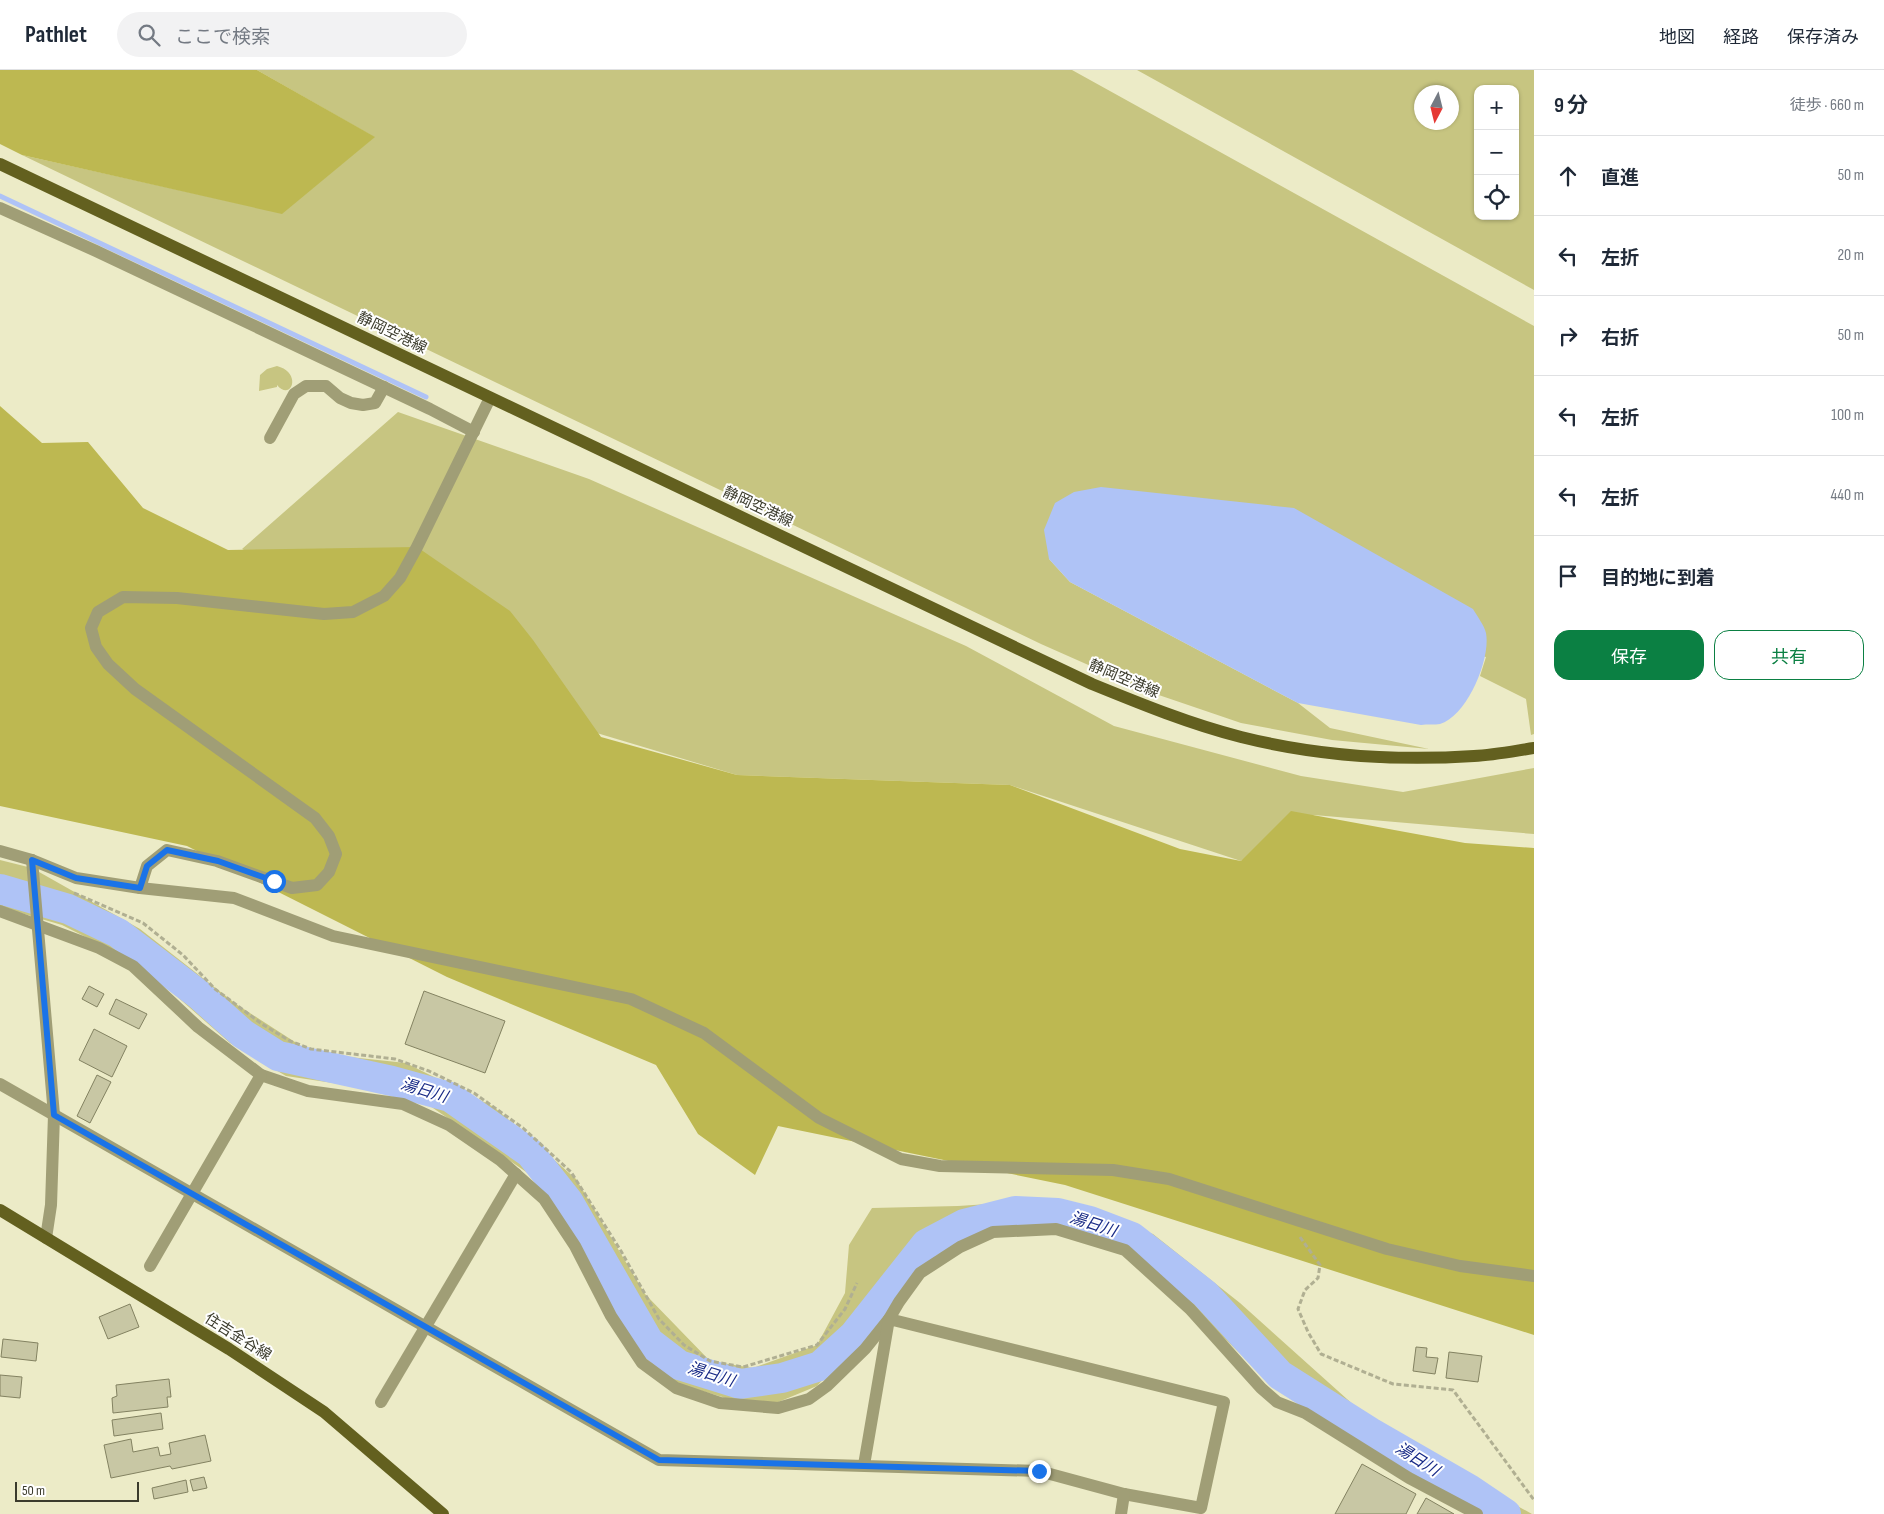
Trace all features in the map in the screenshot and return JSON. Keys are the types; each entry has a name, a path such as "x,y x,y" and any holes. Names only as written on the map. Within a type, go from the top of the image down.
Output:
{"main road":[{"name":"静岡空港線","path":"0,164 1092,684 1166,714 1240,737 1284,747 1336,754 1398,759 1476,756 1534,748"},
{"name":"住吉金谷線","path":"0,1210 229,1349 324,1412 443,1514"}],"street":[{"path":"0,208 96,251 384,387 474,432"},
{"path":"270,438 294,394 306,386 326,386 345,401 368,405 376,403 384,387"},
{"path":"140,888 147,866 167,850 218,861 292,888 317,885 329,872 336,854 329,836 315,818 135,689 108,664 96,647 91,628 98,612 123,597 142,596 324,614 353,612 384,596 400,578 490,398"},
{"path":"0,851 32,860 76,878 140,888 234,898 333,936 631,999 704,1033 819,1118 901,1159 940,1166 1113,1170 1169,1179 1387,1250 1460,1266 1534,1276"},
{"path":"32,860 54,1115 51,1206 46,1238"},
{"path":"0,911 99,948 133,966 198,1027 261,1075 308,1091 403,1104 449,1125 500,1160 544,1199 575,1246 611,1316 642,1363 676,1388 720,1404 778,1408 809,1399 833,1380 865,1348 890,1319 899,1302 920,1273 960,1247 993,1232 1056,1228 1124,1250 1190,1309 1261,1388 1277,1402 1304,1413 1409,1478 1477,1514"},
{"path":"150,1266 261,1075"},
{"path":"0,1084 659,1460 1039,1471 1124,1494 1200,1508 1224,1402 890,1319"},
{"path":"380,1402 516,1174"},
{"path":"864,1465 890,1319"},
{"path":"1122,1514 1124,1494"}],"path":[{"path":"1300,1236 1320,1265 1318,1278 1305,1290 1298,1309 1308,1332 1321,1354 1393,1384 1453,1390 1534,1500"}],"shaded area":[{"path":"0,70 257,70 375,137 282,214 22,155 0,144"},
{"path":"257,70 1072,70 1534,326 1534,734 1531,735 1526,699 1480,676 1486,657 1049,559 1070,582 1298,703 1330,728 1429,749 1332,740 1241,723 1147,691 1041,644 22,155 282,213 374,137"},
{"path":"1137,70 1534,70 1534,290"},
{"path":"277,366 290,374 292,384 290,388 287,390 282,389 277,385 277,387 259,391 260,375 267,369"},
{"path":"0,406 42,443 88,442 143,508 228,550 417,547 510,611 533,640 601,737 737,775 1010,785 1180,849 1241,861 1291,811 1465,843 1534,848 1534,1335 1065,1185 778,1126 755,1175 698,1134 656,1065 447,977 187,846 0,806"},
{"path":"398,412 589,479 966,646 1114,726 1301,776 1403,792 1534,768 1534,834 1314,815 1241,861 1010,785 737,775 580,728 242,549"},
{"path":"0,860 32,868 140,929 236,1004 312,1053 406,1063 494,1107 576,1179 645,1294 710,1361 753,1368 817,1345 845,1293 849,1245 872,1208 958,1206 1050,1200 1153,1234 1240,1303 1386,1434 1532,1514 1478,1514 1277,1389 1127,1245 1057,1223 981,1229 923,1262 887,1308 817,1386 776,1403 729,1399 665,1380 615,1317 589,1258 535,1178 414,1095 286,1076 230,1043 141,965 62,925 0,907"}],"water":[{"path":"1101,487 1294,508 1473,609 1485,630 1487,644 1481,671 1468,699 1450,719 1440,724 1421,725 1298,703 1070,582 1049,559 1044,530 1055,503 1074,492"}],"building":[{"path":"89,986 104,994 97,1007 82,999"},
{"path":"424,991 505,1021 485,1073 405,1044"},
{"path":"116,999 147,1014 139,1029 109,1014"},
{"path":"94,1029 127,1046 112,1077 79,1060"},
{"path":"97,1075 111,1082 90,1123 77,1116"},
{"path":"130,1304 139,1327 108,1339 99,1317"},
{"path":"3,1339 38,1343 36,1361 1,1357"},
{"path":"1416,1347 1427,1348 1426,1357 1438,1358 1435,1374 1413,1371"},
{"path":"1449,1352 1482,1356 1478,1382 1446,1378"},
{"path":"0,1375 22,1377 20,1398 0,1396"},
{"path":"169,1379 171,1397 167,1397 168,1407 113,1413 112,1398 117,1396 116,1385"},
{"path":"161,1413 163,1429 114,1436 112,1420"},
{"path":"205,1435 211,1461 172,1469 170,1466 111,1478 104,1445 131,1439 133,1452 158,1447 160,1456 171,1454 169,1443"},
{"path":"1362,1464 1416,1494 1406,1514 1335,1514"},
{"path":"204,1477 207,1488 193,1491 190,1480"},
{"path":"186,1480 188,1492 154,1499 152,1488"},
{"path":"1426,1498 1454,1514 1417,1514"}],"waterway":[{"path":"0,196 426,397"},
{"name":"湯日川","path":"0,889 68,909 118,933 198,994 243,1034 278,1056 392,1081 450,1097 530,1153 568,1201 649,1342 679,1365 740,1384 782,1378 820,1366 854,1335 926,1244 964,1224 1015,1211 1058,1213 1090,1221 1132,1237 1205,1294 1280,1375 1370,1432 1469,1489 1506,1514"}],"route":[{"path":"274,881 218,861 167,850 147,866 140,888 76,878 32,860 54,1115 659,1460 1039,1471"}]}
